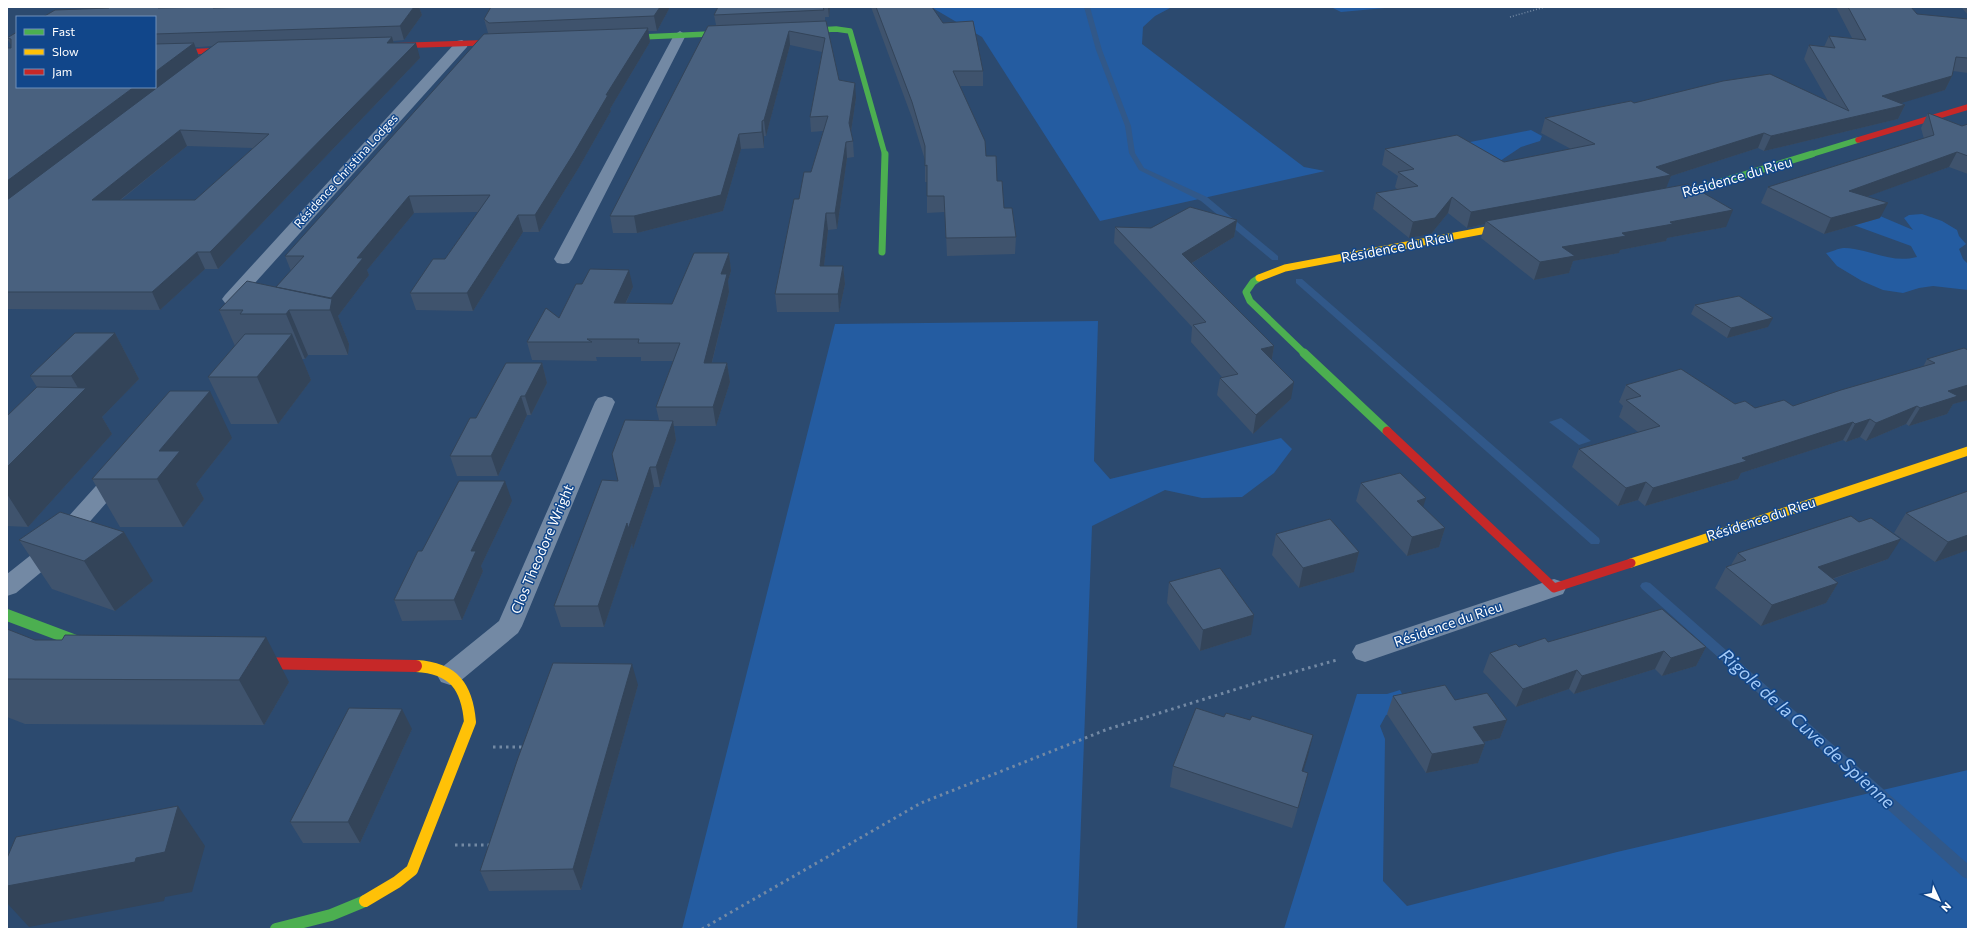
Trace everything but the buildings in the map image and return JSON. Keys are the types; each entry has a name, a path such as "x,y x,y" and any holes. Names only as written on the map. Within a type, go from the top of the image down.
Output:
{"street":[{"path":"789,31 836,29 850,31 854,37 885,151 886,166 882,252"},
{"path":"610,38 743,33"},
{"path":"563,259 680,35"},
{"path":"376,46 516,42"},
{"name":"Résidence Christina Lodges","path":"230,299 462,44"},
{"path":"156,53 243,50"},
{"path":"201,65 220,51"},
{"name":"Résidence du Rieu","path":"1661,197 1685,193 1968,107"},
{"name":"Résidence du Rieu","path":"1520,224 1285,268 1256,279 1249,285 1246,292 1250,300 1554,588"},
{"name":"Clos Theodore Wright","path":"450,675 509,626 606,402"},
{"name":"Résidence du Rieu","path":"1365,652 1968,451"},
{"path":"7,587 49,553 134,458"},
{"path":"7,615 104,650"},
{"path":"242,663 422,666 450,675 463,688 469,708 470,722 412,870 395,885 371,899 347,910 276,929"}],"path":[{"path":"1510,17 1545,7"},
{"path":"702,929 921,803 1108,730 1269,678 1365,652"},
{"path":"461,746 527,747"},
{"path":"422,844 494,845"}],"shaded area":[{"path":"931,7 1172,7 1155,16 1143,27 1142,44 1304,167 1325,171 1100,221 982,37"},
{"path":"1331,7 1396,7 1341,12"},
{"path":"1531,130 1542,136 1540,141 1521,147 1500,161 1450,146"},
{"path":"1922,214 1942,221 1957,230 1959,236 1966,244 1959,249 1963,259 1968,264 1968,290 1933,286 1919,288 1903,293 1883,290 1862,281 1837,266 1826,253 1844,248 1898,259 1917,257 1911,246 1848,223 1880,216 1913,230 1904,218 1909,215"},
{"path":"1098,321 1094,461 1110,479 1281,438 1292,449 1274,473 1242,497 1202,498 1165,490 1092,526 1077,929 682,929 835,324"},
{"path":"1561,418 1591,441 1579,445 1549,422"},
{"path":"1400,690 1409,707 1386,715 1380,726 1385,739 1383,881 1407,906 1617,852 1968,770 1968,929 1284,929 1357,694 1387,694"}],"waterway":[{"path":"1087,7 1099,50 1128,126 1132,153 1141,169 1204,199 1275,258"},
{"path":"1299,281 1595,541"},
{"name":"Rigole de la Cuve de Spienne","path":"1646,586 1968,873"}],"traffic: fast":[{"path":"799,31 836,29 850,31 853,37 885,151 886,166 882,252"},
{"path":"619,38 732,33"},
{"path":"1668,196 1685,193 1858,140"},
{"path":"1259,278 1253,282 1246,292 1250,301 1387,431"},
{"path":"7,615 92,647"},
{"path":"276,929 331,915 365,901"}],"traffic: slow":[{"path":"1259,278 1285,268 1513,225"},
{"path":"1631,563 1968,451"},
{"path":"365,901 397,882 412,870 470,722 466,697 459,684 446,674 422,666 416,666"}],"traffic: jam":[{"path":"387,46 507,42"},
{"path":"156,53 235,50"},
{"path":"1858,140 1968,107"},
{"path":"1387,431 1554,588 1631,563"},
{"path":"249,663 416,666"}]}
